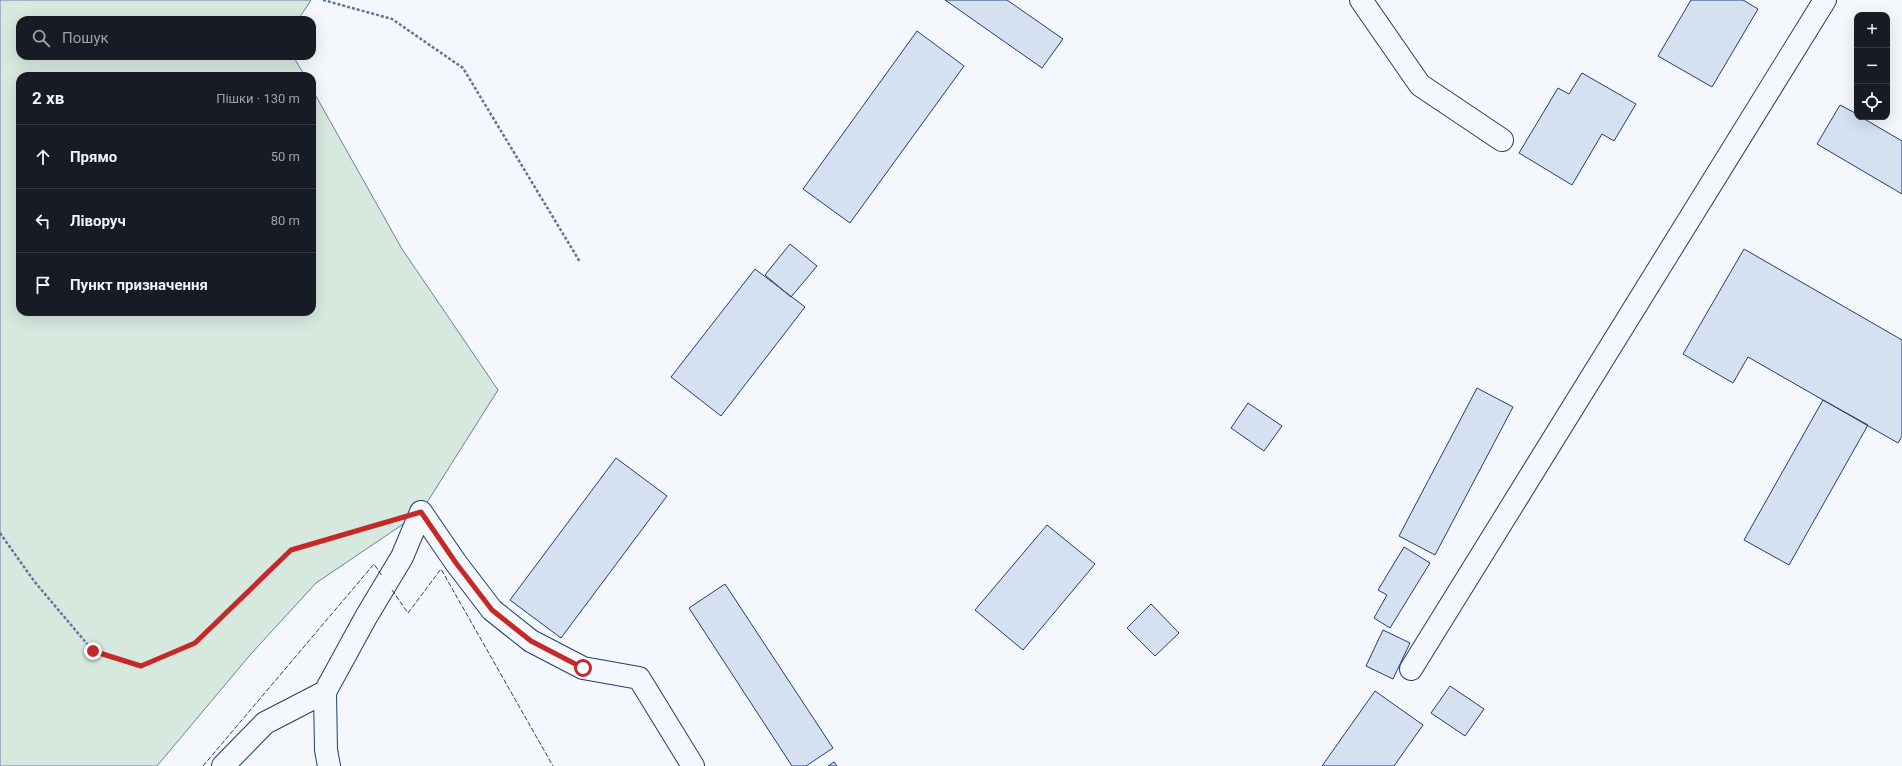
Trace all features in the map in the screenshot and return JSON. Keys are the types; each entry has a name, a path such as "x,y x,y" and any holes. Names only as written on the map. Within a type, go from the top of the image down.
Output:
{"lane":[{"path":"1361,0 1420,85 1502,140"},
{"path":"1411,669 1825,0"},
{"path":"329,766 326,750 325,692 366,617 402,557 421,512"},
{"path":"421,512 456,563 492,610 531,641 583,668 639,678 693,766"},
{"path":"223,766 265,723 325,692"}],"path":[{"path":"323,0 392,19 463,68 580,262"},
{"path":"0,533 34,581 93,651 141,666 195,643 291,550 421,512"}],"shaded area":[{"path":"0,0 311,0 301,16 16,16 16,60 295,60 303,72 16,72 16,316 316,316 316,96 402,249 498,390 421,512 316,583 250,655 157,766 0,766"}],"building":[{"path":"945,0 1007,0 1063,39 1042,68"},
{"path":"1691,0 1743,0 1758,9 1712,87 1658,56"},
{"path":"917,31 964,66 850,223 803,189"},
{"path":"1582,73 1636,104 1614,141 1602,134 1572,185 1519,153 1558,88 1569,94"},
{"path":"1840,105 1854,112 1854,120 1866,120 1902,141 1902,194 1817,144"},
{"path":"790,244 817,266 791,297 765,275"},
{"path":"1744,249 1902,340 1902,436 1898,443 1748,357 1733,383 1683,354"},
{"path":"755,269 805,307 721,416 671,377"},
{"path":"1477,388 1513,407 1435,555 1399,536"},
{"path":"1823,400 1868,425 1789,565 1744,540"},
{"path":"1248,403 1282,426 1264,451 1231,428"},
{"path":"616,458 667,496 561,638 510,600"},
{"path":"1047,525 1095,564 1023,650 975,610"},
{"path":"1404,547 1430,563 1390,628 1374,618 1387,595 1378,590"},
{"path":"725,584 833,748 806,766 792,766 689,608"},
{"path":"1151,604 1179,633 1155,656 1127,628"},
{"path":"1383,630 1410,643 1393,679 1366,666"},
{"path":"1450,686 1484,709 1465,736 1431,713"},
{"path":"1375,691 1423,725 1394,766 1322,766"},
{"path":"834,762 837,766 828,766"}],"fence":[{"path":"203,766 374,564 382,576"},
{"path":"392,590 408,613 441,569 553,766"}],"route":[{"path":"93,651 141,666 195,643 291,550 421,512 456,563 492,610 531,641 583,668"}]}
